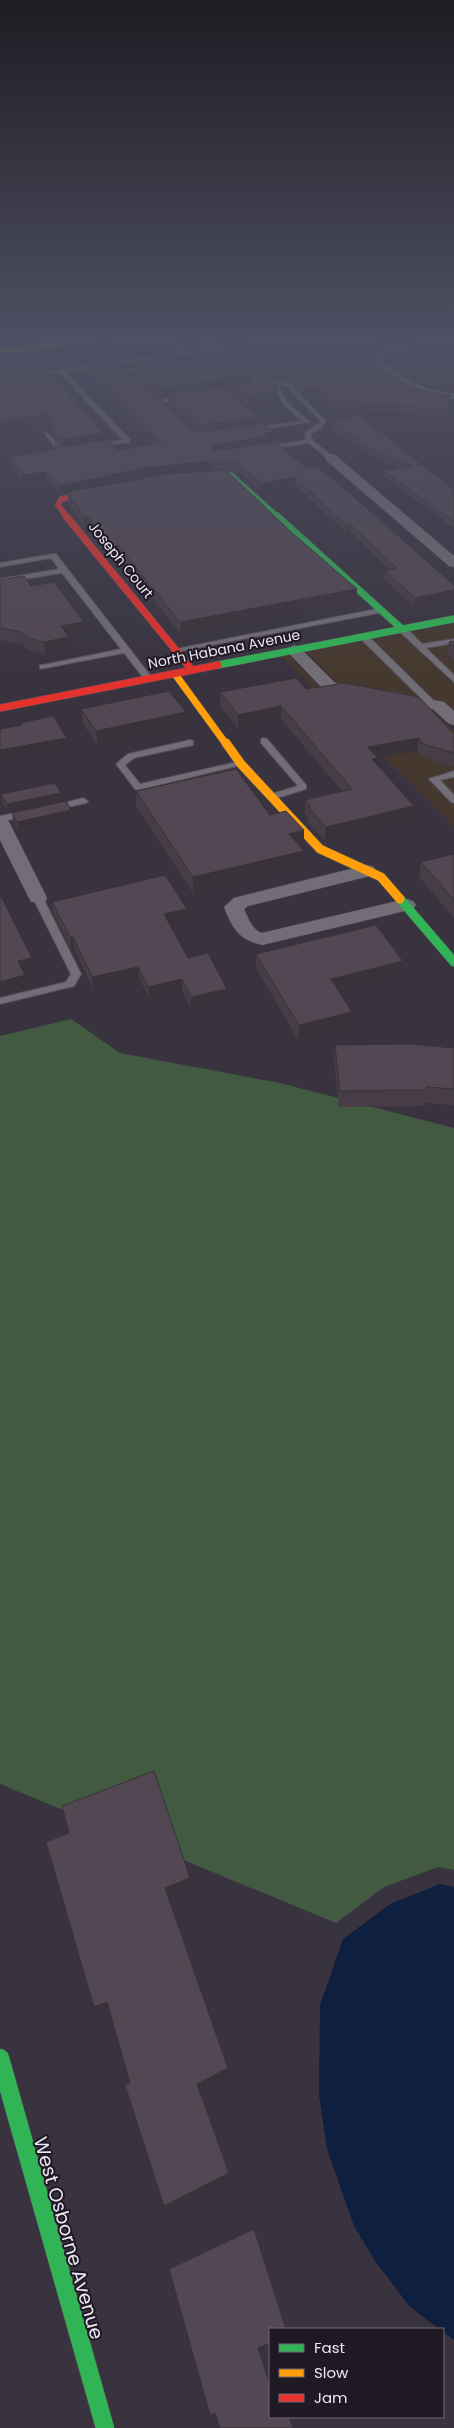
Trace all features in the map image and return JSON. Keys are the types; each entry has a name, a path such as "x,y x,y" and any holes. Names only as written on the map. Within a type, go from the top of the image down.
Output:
{"street":[{"path":"331,458 454,563"},
{"path":"198,476 231,475 402,629"},
{"name":"Joseph Court","path":"114,488 61,499 58,505 86,543 192,670"},
{"name":"North Habana Avenue","path":"0,708 454,619"},
{"path":"294,650 330,687 438,704 454,720"},
{"path":"175,674 240,764 320,850 381,877 454,962"},
{"path":"1,825 38,898"},
{"path":"367,871 241,902 234,907 251,936 262,940 406,906"},
{"name":"West Osborne Avenue","path":"0,2058 105,2428"}],"lane":[{"path":"60,450 61,452 72,450"},
{"path":"320,450 331,458"},
{"path":"0,565 53,556 149,679"},
{"path":"0,581 64,570"},
{"path":"176,650 381,610"},
{"path":"402,629 454,680"},
{"path":"364,637 431,703"},
{"path":"420,648 454,641"},
{"path":"43,667 127,650"},
{"path":"264,741 303,787 271,797"},
{"path":"190,743 131,756 120,764 138,787 240,764"},
{"path":"454,774 434,779 454,800"},
{"path":"1,825 83,801"},
{"path":"0,1001 70,984 76,974 38,898"}],"shaded area":[{"path":"454,624 454,710 441,700 337,684 306,652"},
{"path":"289,655 321,689 431,708 454,731 454,826 282,657"}],"green space":[{"path":"71,1019 120,1053 280,1083 454,1128 454,1870 438,1867 384,1887 336,1923 0,1784 0,1036"}],"water":[{"path":"440,1884 454,1887 454,2340 444,2333 444,2328 438,2328 410,2307 375,2261 354,2226 327,2149 319,2095 320,2005 343,1939 390,1904"}],"building":[{"path":"48,450 285,450 307,468 316,466 345,489 454,585 454,590 415,598 385,571 397,568 351,525 347,526 295,477 261,484 237,463 210,461 145,468 59,486 46,472 22,475 9,457"},
{"path":"375,450 404,450 419,462 416,466 423,465 454,490 454,521 384,471 412,466"},
{"path":"226,470 291,532 357,589 180,622 118,545 113,546 100,528 97,528 88,516 84,517 68,492 167,474"},
{"path":"24,576 31,586 54,582 84,622 61,626 68,637 44,642 25,637 22,632 0,628 0,580"},
{"path":"296,678 306,689 345,683 419,697 454,734 454,753 423,744 419,738 367,747 378,758 372,759 414,806 326,827 308,807 311,807 305,800 352,789 281,706 238,715 220,692"},
{"path":"169,691 186,712 96,731 81,709"},
{"path":"53,716 67,738 0,750 0,729"},
{"path":"236,769 270,815 286,811 304,830 289,834 304,851 193,877 136,791"},
{"path":"55,783 61,793 7,804 1,794"},
{"path":"66,801 71,810 17,822 12,813"},
{"path":"454,854 454,900 421,862"},
{"path":"165,875 187,909 164,914 188,958 208,953 227,989 191,997 182,979 148,987 138,967 92,977 73,937 70,937 52,902"},
{"path":"0,894 32,958 18,961 25,975 0,982"},
{"path":"376,925 403,961 331,979 352,1012 299,1025 256,954"},
{"path":"411,1044 454,1048 454,1089 426,1087 427,1090 340,1091 335,1045"},
{"path":"154,1771 190,1878 165,1888 228,2068 197,2084 229,2173 164,2206 125,2085 130,2083 107,2002 94,2007 46,1842 69,1833 62,1806"},
{"path":"254,2229 286,2328 269,2328 269,2343 258,2348 269,2382 269,2418 289,2418 293,2428 220,2428 215,2413 210,2415 169,2269"}],"traffic: fast":[{"path":"209,474 231,475 402,629"},
{"path":"218,665 454,619"},
{"path":"400,899 454,962"},
{"path":"0,2058 105,2428"}],"traffic: slow":[{"path":"175,674 241,764 320,849 381,877 400,899"}],"traffic: jam":[{"path":"105,490 61,499 58,505 86,543 192,670"},
{"path":"0,708 218,665"}]}
